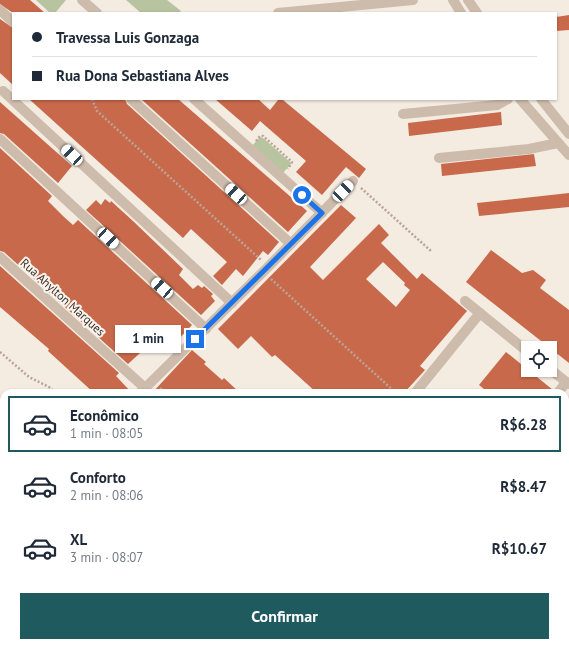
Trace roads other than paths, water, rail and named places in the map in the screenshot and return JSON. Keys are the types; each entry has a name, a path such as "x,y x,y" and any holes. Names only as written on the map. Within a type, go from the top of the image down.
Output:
{"street":[{"path":"82,0 96,12"},
{"path":"288,12 413,0"},
{"path":"453,0 460,12"},
{"path":"468,0 476,12"},
{"path":"0,10 12,21"},
{"path":"4,91 12,98"},
{"path":"14,100 232,303"},
{"path":"132,100 291,244"},
{"path":"195,100 322,213"},
{"path":"403,114 497,104 506,100"},
{"path":"521,100 569,155"},
{"path":"542,100 569,134"},
{"path":"0,139 206,329"},
{"path":"439,158 529,149 558,143"},
{"path":"145,389 353,181"},
{"name":"Rua Ahylton Marques","path":"0,257 141,389"},
{"path":"464,301 521,346"},
{"path":"418,389 480,314"},
{"path":"557,374 568,383"}]}
